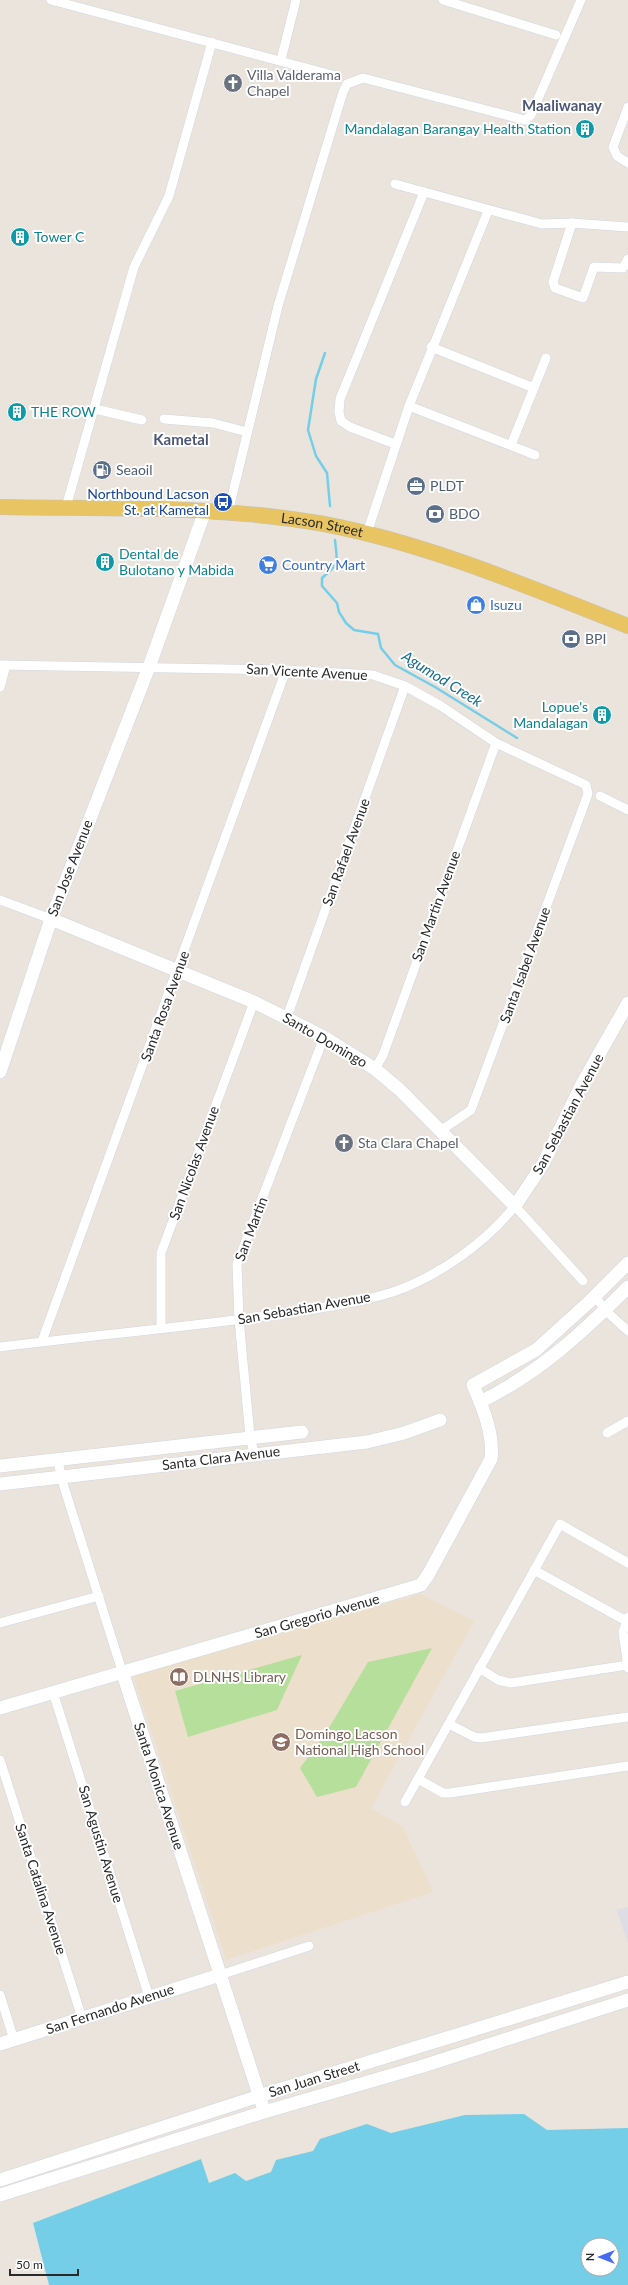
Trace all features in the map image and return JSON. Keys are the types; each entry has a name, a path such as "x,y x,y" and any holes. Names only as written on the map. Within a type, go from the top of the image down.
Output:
{"main road":[{"name":"Lacson Street","path":"0,507 66,507 205,511 274,517 366,533 455,560 628,626"}],"street":[{"path":"51,0 281,60 336,76"},
{"path":"281,60 296,0"},
{"path":"443,0 556,35"},
{"path":"228,513 278,306 343,92 347,84 363,78 525,120 531,115 581,0"},
{"path":"66,507 134,267 169,196 212,42"},
{"path":"628,107 613,147 617,156 628,163"},
{"path":"395,184 488,211 545,225 572,223 628,227"},
{"path":"395,444 350,427 341,421 339,412 340,399 424,192"},
{"path":"366,533 395,444 431,347 488,211"},
{"path":"572,223 553,282 555,288 583,298 594,267 623,268 628,259"},
{"path":"431,347 534,388"},
{"path":"511,445 546,358"},
{"path":"409,406 535,455"},
{"path":"95,409 142,420"},
{"path":"164,419 213,423 247,432"},
{"name":"San Jose Avenue","path":"0,1072 50,919 150,667 205,511"},
{"path":"0,687 3,665"},
{"name":"San Vicente Avenue","path":"3,665 286,670 373,675 405,686 441,706 496,743 586,785"},
{"name":"Santa Rosa Avenue","path":"42,1341 286,670"},
{"name":"San Rafael Avenue","path":"287,1017 405,686"},
{"name":"San Martin Avenue","path":"375,1069 382,1055 496,743"},
{"name":"Santa Isabel Avenue","path":"440,1131 471,1110 588,794 586,785"},
{"path":"600,796 628,810"},
{"name":"Santo Domingo","path":"0,900 178,970 254,1002 287,1017 324,1037 375,1069 400,1090 515,1206 583,1281"},
{"name":"San Nicolas Avenue","path":"161,1328 161,1253 254,1002"},
{"name":"San Sebastian Avenue","path":"0,1347 42,1341 239,1320 340,1305 394,1291 436,1271 463,1253 502,1222 515,1206 543,1164 582,1084 628,1003"},
{"name":"San Martin","path":"254,1454 250,1436 239,1320 237,1264 324,1037"},
{"path":"628,1263 595,1296 605,1310 628,1331"},
{"path":"480,1402 501,1392 546,1363 605,1310 628,1287"},
{"name":"San Gregorio Avenue","path":"0,1708 122,1671 421,1585 432,1568 491,1459 490,1438 480,1402 473,1385 536,1350 595,1296"},
{"name":"Santa Clara Avenue","path":"0,1484 367,1442 404,1433 440,1420"},
{"path":"607,1433 628,1421"},
{"name":"Santa Clara Avenue","path":"0,1466 250,1436 302,1432"},
{"name":"Santa Monica Avenue","path":"58,1459 61,1478 264,2112"},
{"path":"406,1802 560,1524 628,1563"},
{"path":"534,1570 627,1620 623,1632 628,1668"},
{"path":"0,1624 99,1596"},
{"path":"479,1668 498,1680 511,1683 628,1665"},
{"name":"San Agustin Avenue","path":"53,1692 149,1997"},
{"path":"449,1724 474,1737 481,1738 628,1717"},
{"name":"Santa Catalina Avenue","path":"0,1760 82,2018"},
{"path":"418,1779 443,1793 450,1793 628,1766"},
{"path":"220,1975 309,1946"},
{"name":"San Fernando Avenue","path":"0,2044 220,1975"},
{"name":"San Juan Street","path":"0,2180 259,2096 628,1982"},
{"path":"0,1995 14,2040"},
{"name":"San Juan Street","path":"0,2195 264,2112 423,2066 628,2000"},
{"path":"418,2047 423,2066"}],"shaded area":[{"name":"Domingo Lacson National High School","path":"420,1594 474,1621 371,1808 403,1827 433,1892 226,1960 133,1675"},
{"path":"628,1907 628,1944 617,1910"}],"green space":[{"path":"432,1648 356,1787 317,1797 300,1768 326,1733 368,1662"},
{"path":"302,1655 277,1710 188,1737 175,1691"}],"water":[{"path":"524,2114 547,2130 628,2128 628,2285 49,2285 33,2223 201,2159 209,2183 235,2173 246,2181 271,2172 276,2160 313,2151 320,2139 367,2124 391,2133 465,2115"}],"waterway":[{"name":"Agumod Creek","path":"325,353 316,379 308,430 316,456 327,473 330,506"},
{"name":"Agumod Creek","path":"335,540 336,562 332,569 322,578 322,586 337,603 339,612 346,623 354,630 378,634 381,648 395,665 435,687 517,738"}],"place":[{"name":"Villa Valderama Chapel","path":"233,83"},
{"name":"Mandalagan Barangay Health Station","path":"585,129"},
{"name":"Tower C","path":"20,237"},
{"name":"THE ROW","path":"17,412"},
{"name":"Seaoil","path":"102,470"},
{"name":"PLDT","path":"416,486"},
{"name":"Northbound Lacson St. at Kametal","path":"223,502"},
{"name":"BDO","path":"435,514"},
{"name":"Dental de Bulotano y Mabida","path":"105,562"},
{"name":"Country Mart","path":"268,565"},
{"name":"Isuzu","path":"476,605"},
{"name":"BPI","path":"571,639"},
{"name":"Lopue's Mandalagan","path":"602,715"},
{"name":"Sta Clara Chapel","path":"344,1143"},
{"name":"DLNHS Library","path":"179,1677"},
{"name":"Domingo Lacson National High School","path":"281,1742"}],"district":[{"name":"Maaliwanay","path":"562,106"},
{"name":"Kametal","path":"181,440"}]}
